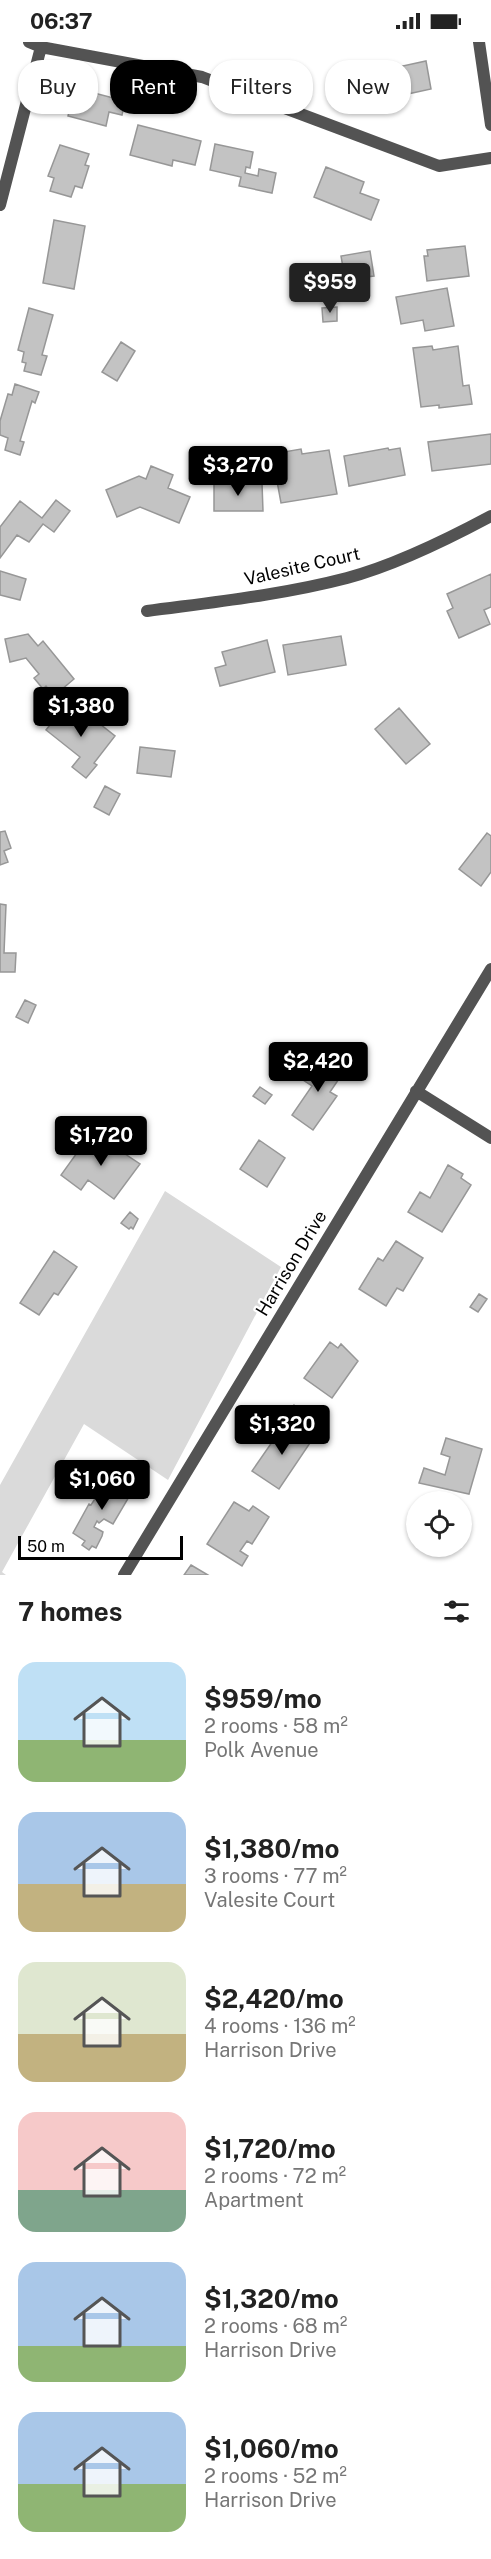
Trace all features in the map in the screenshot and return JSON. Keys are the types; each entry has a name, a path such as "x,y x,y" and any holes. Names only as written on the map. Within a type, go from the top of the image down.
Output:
{"street":[{"path":"29,42 41,47 202,77 439,166 491,158"},
{"path":"479,42 491,125"},
{"path":"0,205 41,47"},
{"name":"Valesite Court","path":"147,611 267,595 349,577 412,553 491,516"},
{"name":"Harrison Drive","path":"124,1575 491,969"},
{"path":"416,1091 491,1138"}],"shaded area":[{"path":"165,1191 281,1267 168,1480 84,1424 2,1572 6,1575 0,1575 0,1485"}],"building":[{"path":"426,61 431,89 411,93 411,64"},
{"path":"98,94 110,97 110,112 106,126 68,116 68,114 98,114"},
{"path":"138,125 201,141 195,165 173,160 172,166 130,155"},
{"path":"215,144 253,152 250,168 246,167 245,173 258,176 259,169 276,173 272,193 239,186 241,177 210,170"},
{"path":"60,145 89,154 85,165 89,166 82,188 75,186 71,197 50,191 54,178 48,176"},
{"path":"326,167 364,182 360,193 379,200 371,220 314,197"},
{"path":"54,220 85,226 74,289 43,283"},
{"path":"465,246 469,276 427,281 424,256 428,256 427,250"},
{"path":"370,251 374,276 366,277 367,283 356,285 355,277 345,279 341,256"},
{"path":"447,288 454,326 425,331 423,320 401,324 396,297"},
{"path":"337,307 337,321 323,322 322,308"},
{"path":"29,308 53,315 42,355 47,356 41,375 24,371 26,363 22,362 24,352 18,350"},
{"path":"121,342 135,351 117,381 102,372"},
{"path":"432,346 433,350 458,346 463,386 469,385 472,404 439,408 439,405 421,407 413,348"},
{"path":"15,384 39,392 35,403 32,401 20,441 24,442 20,455 5,450 8,438 0,435 0,421 8,394 12,395"},
{"path":"491,434 491,464 432,471 428,442"},
{"path":"388,448 389,450 400,448 405,475 349,486 344,456"},
{"path":"301,449 302,454 329,450 337,494 281,503 272,454"},
{"path":"151,466 173,475 168,488 190,497 179,523 140,507 117,517 106,490 139,476 146,479"},
{"path":"214,483 262,483 263,511 214,511"},
{"path":"56,500 70,511 54,532 43,524 29,542 17,535 0,558 0,527 20,501 42,518"},
{"path":"0,571 26,579 20,600 0,595"},
{"path":"491,574 491,607 484,610 490,624 459,638 447,611 453,608 447,594"},
{"path":"28,634 38,646 43,641 74,679 54,696 46,686 43,689 34,678 39,674 26,658 10,662 5,639"},
{"path":"341,636 346,665 288,675 283,645"},
{"path":"267,640 275,672 220,686 215,668 226,665 222,652"},
{"path":"65,706 81,719 86,713 115,736 94,763 97,765 86,778 72,767 80,757 46,730"},
{"path":"399,708 430,744 406,764 375,729"},
{"path":"140,747 175,751 171,777 137,773"},
{"path":"105,786 120,794 109,815 94,807"},
{"path":"5,831 11,848 4,851 8,862 0,865 0,832"},
{"path":"487,833 491,836 491,872 481,886 459,869"},
{"path":"0,904 6,905 4,953 16,953 15,972 0,972"},
{"path":"25,1000 36,1005 28,1023 16,1017"},
{"path":"329,1059 345,1070 330,1092 337,1096 313,1130 292,1115 312,1086 300,1078 310,1063 322,1070"},
{"path":"260,1087 272,1095 265,1104 253,1096"},
{"path":"92,1132 140,1164 114,1199 88,1180 81,1190 61,1175"},
{"path":"259,1140 285,1158 267,1187 240,1169"},
{"path":"448,1165 463,1174 461,1178 471,1185 442,1232 408,1212 420,1192 430,1198"},
{"path":"130,1212 138,1219 133,1229 121,1223"},
{"path":"396,1241 423,1258 403,1291 397,1288 386,1306 359,1289 378,1258 383,1261"},
{"path":"54,1251 77,1267 58,1295 54,1293 39,1315 20,1303"},
{"path":"479,1294 487,1299 478,1312 470,1307"},
{"path":"330,1342 338,1348 341,1344 358,1361 332,1398 304,1378"},
{"path":"294,1405 315,1420 305,1432 285,1417"},
{"path":"286,1422 312,1440 279,1489 252,1471"},
{"path":"446,1438 482,1449 470,1491 455,1491 419,1483 424,1468 445,1475 450,1457 441,1454"},
{"path":"108,1475 133,1490 113,1524 104,1519 99,1523 97,1521 94,1527 103,1532 102,1536 96,1548 92,1546 89,1550 82,1545 85,1541 73,1533"},
{"path":"234,1502 249,1511 253,1506 269,1517 252,1544 247,1541 240,1551 248,1556 242,1566 207,1544"},
{"path":"191,1565 208,1575 184,1575"}]}
